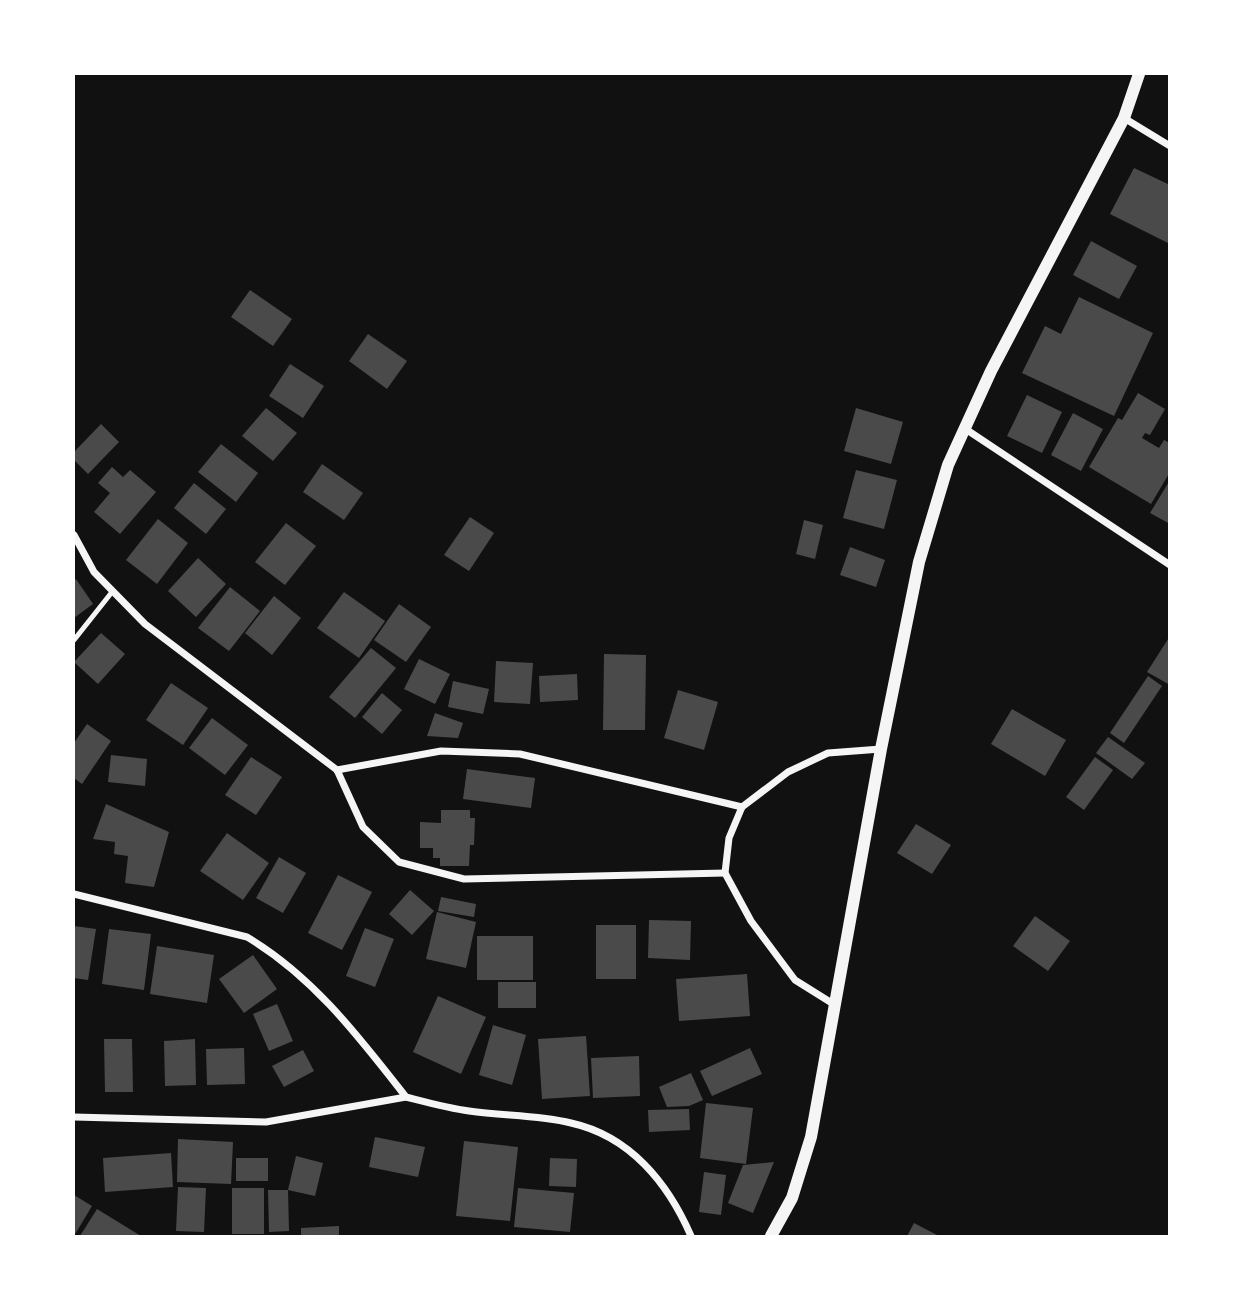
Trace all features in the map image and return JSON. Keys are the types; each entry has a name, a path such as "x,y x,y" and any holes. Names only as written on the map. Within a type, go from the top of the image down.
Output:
{"street":[{"path":"771,1237 792,1198 811,1137 881,749 919,562 948,465 997,359 1124,118 1139,74"},
{"path":"1124,118 1170,146"},
{"path":"964,428 1170,565"},
{"path":"74,535 94,572 145,624 337,770 363,827 400,862 464,879 725,873"},
{"path":"836,1005 795,981 751,921 725,873 729,838 742,807 788,772 828,753 881,749"},
{"path":"337,770 440,751 520,754 742,807"},
{"path":"74,894 247,937 272,952 308,982 349,1026 405,1097"},
{"path":"74,1117 266,1122 405,1097 468,1111 569,1122 600,1130 628,1149 654,1172 677,1205 691,1237"}],"lane":[{"path":"74,640 112,592"}],"building":[{"path":"1134,168 1170,185 1170,244 1110,214"},
{"path":"1091,241 1137,266 1119,299 1073,275"},
{"path":"250,290 292,319 273,346 231,317"},
{"path":"1079,297 1153,333 1114,416 1022,373 1045,326 1061,334"},
{"path":"368,334 407,361 387,389 349,361"},
{"path":"290,364 324,386 303,418 269,396"},
{"path":"1138,393 1165,409 1150,435 1145,433 1142,438 1159,448 1164,440 1170,443 1170,472 1151,504 1089,467 1118,418 1122,420"},
{"path":"1027,395 1062,412 1042,453 1007,436"},
{"path":"266,408 297,433 273,461 242,436"},
{"path":"856,408 903,422 891,464 844,451"},
{"path":"1073,413 1103,429 1081,471 1051,455"},
{"path":"101,424 119,442 88,474 74,460 74,452"},
{"path":"221,444 258,473 236,502 198,472"},
{"path":"322,464 363,493 344,520 303,492"},
{"path":"112,467 123,477 130,470 156,492 120,534 94,512 110,493 98,483"},
{"path":"856,470 897,480 884,529 843,518"},
{"path":"1170,480 1170,524 1150,513"},
{"path":"194,483 226,509 206,534 174,508"},
{"path":"470,517 494,533 469,571 444,555"},
{"path":"158,519 188,543 157,584 126,560"},
{"path":"804,520 823,525 815,559 796,554"},
{"path":"286,523 316,546 285,585 255,562"},
{"path":"850,547 885,560 876,587 840,575"},
{"path":"198,558 226,584 196,617 168,591"},
{"path":"76,579 93,604 74,618 74,581"},
{"path":"230,587 260,611 229,651 198,628"},
{"path":"344,592 385,621 359,658 317,628"},
{"path":"274,596 301,618 272,655 245,633"},
{"path":"399,604 431,627 406,662 374,640"},
{"path":"101,633 125,654 98,684 74,662"},
{"path":"1170,636 1170,685 1147,672"},
{"path":"371,648 396,668 355,718 329,697"},
{"path":"604,654 646,655 645,730 603,730"},
{"path":"419,659 450,674 435,704 404,689"},
{"path":"496,661 533,663 530,704 494,702"},
{"path":"577,674 578,700 540,702 539,676"},
{"path":"1148,676 1162,686 1124,743 1110,733"},
{"path":"453,681 489,689 483,714 448,707"},
{"path":"171,683 208,708 183,745 146,720"},
{"path":"678,690 718,702 704,750 664,738"},
{"path":"382,693 402,710 382,734 362,717"},
{"path":"1012,709 1066,740 1045,776 991,744"},
{"path":"435,713 463,723 458,738 427,736"},
{"path":"212,718 248,745 225,775 189,748"},
{"path":"87,724 111,741 82,784 74,778 74,743"},
{"path":"1108,737 1145,763 1132,779 1096,753"},
{"path":"111,755 147,759 145,786 108,782"},
{"path":"251,757 282,777 256,815 225,795"},
{"path":"1095,757 1113,770 1084,810 1066,797"},
{"path":"467,769 535,778 531,808 463,799"},
{"path":"106,804 169,832 154,887 125,883 128,856 114,854 115,842 93,839"},
{"path":"441,810 470,810 470,818 475,818 474,845 470,845 469,866 440,866 440,858 433,858 433,848 420,848 420,822 441,823"},
{"path":"916,824 951,845 932,874 897,853"},
{"path":"227,833 269,863 243,900 200,871"},
{"path":"279,857 306,873 283,913 256,898"},
{"path":"338,875 372,892 342,950 308,933"},
{"path":"410,890 434,911 412,935 389,914"},
{"path":"441,897 476,904 474,917 438,911"},
{"path":"437,912 476,922 466,968 426,959"},
{"path":"1035,916 1070,941 1048,971 1013,946"},
{"path":"649,920 691,921 690,960 648,958"},
{"path":"596,925 636,925 636,979 596,979"},
{"path":"74,926 96,929 88,980 74,978"},
{"path":"365,928 394,939 375,987 346,976"},
{"path":"109,929 151,934 144,990 102,984"},
{"path":"477,936 533,936 533,980 477,980"},
{"path":"157,946 214,955 207,1003 150,994"},
{"path":"253,955 277,989 244,1013 219,979"},
{"path":"747,974 750,1016 679,1021 676,979"},
{"path":"498,982 536,982 536,1008 498,1008"},
{"path":"438,996 486,1017 461,1074 413,1052"},
{"path":"277,1004 293,1041 269,1051 253,1014"},
{"path":"493,1025 526,1035 512,1085 479,1075"},
{"path":"586,1036 590,1096 542,1099 538,1039"},
{"path":"104,1039 132,1039 133,1092 105,1092"},
{"path":"195,1039 196,1085 165,1086 164,1041"},
{"path":"244,1048 245,1084 207,1085 206,1049"},
{"path":"750,1048 762,1074 712,1096 700,1071"},
{"path":"303,1050 314,1071 284,1087 272,1066"},
{"path":"639,1056 640,1096 593,1098 591,1058"},
{"path":"691,1073 703,1100 689,1106 667,1107 659,1087"},
{"path":"706,1103 753,1108 746,1164 700,1158"},
{"path":"689,1109 690,1130 649,1132 648,1110"},
{"path":"375,1137 425,1147 418,1177 369,1167"},
{"path":"178,1139 233,1142 231,1184 177,1182"},
{"path":"464,1141 518,1147 510,1221 456,1216"},
{"path":"171,1153 173,1187 105,1192 103,1158"},
{"path":"296,1156 323,1163 315,1196 288,1190"},
{"path":"236,1158 268,1158 268,1181 236,1181"},
{"path":"550,1158 577,1159 576,1187 549,1186"},
{"path":"774,1162 753,1213 728,1203 743,1165"},
{"path":"704,1172 726,1175 721,1215 699,1212"},
{"path":"178,1187 206,1188 204,1232 176,1231"},
{"path":"232,1188 264,1188 264,1234 232,1234"},
{"path":"518,1188 574,1193 570,1232 514,1227"},
{"path":"268,1190 288,1190 289,1231 269,1232"},
{"path":"74,1195 92,1206 74,1236"},
{"path":"97,1209 141,1236 80,1236"},
{"path":"914,1223 939,1236 907,1236"},
{"path":"339,1226 339,1236 301,1236 301,1228"}]}
